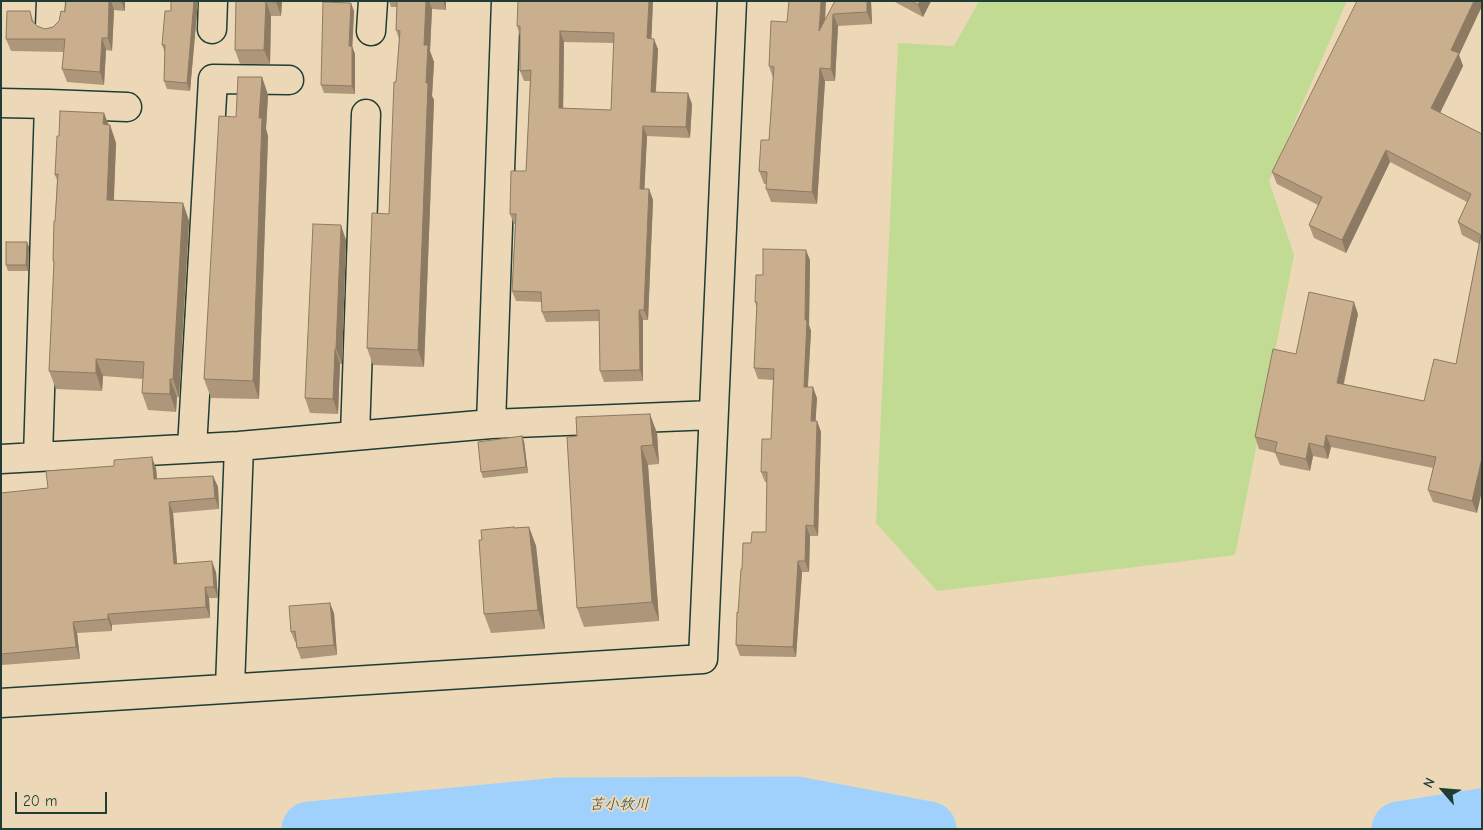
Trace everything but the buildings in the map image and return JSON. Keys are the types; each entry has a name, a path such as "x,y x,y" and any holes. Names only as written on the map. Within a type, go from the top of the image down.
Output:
{"street":[{"path":"212,28 213,1"},
{"path":"371,30 373,1"},
{"path":"491,424 506,1"},
{"path":"1,702 703,659 732,1"},
{"path":"192,448 213,79 289,80"},
{"path":"1,104 127,107"},
{"path":"38,457 49,104"},
{"path":"355,435 366,114"},
{"path":"1,459 239,446 491,424 713,415"},
{"path":"230,688 239,446"}],"green space":[{"path":"979,1 1347,1 1269,181 1294,255 1235,555 937,591 876,523 898,43 954,46"}],"waterway":[{"name":"苫小牧川","path":"309,829 557,805 797,804 929,829"},
{"name":"苫小牧川","path":"1399,829 1482,816"}]}
